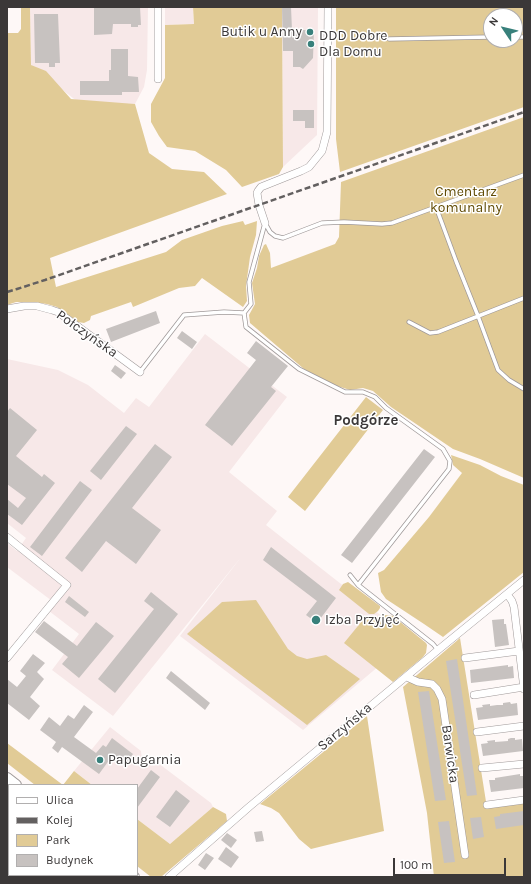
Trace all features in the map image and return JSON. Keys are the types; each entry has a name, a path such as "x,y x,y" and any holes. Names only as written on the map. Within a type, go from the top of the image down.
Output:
{"street":[{"path":"158,7 158,79"},
{"path":"265,223 259,205 258,191 261,187 309,167 322,151 327,132 328,7"},
{"name":"Połczyńska","path":"7,309 24,306 37,306 58,312 140,372"},
{"path":"7,537 67,585 7,658"},
{"name":"Sarzyńska","path":"169,877 249,807 524,580"},
{"path":"474,695 524,688 514,607 512,601 506,594"},
{"path":"464,658 519,652"},
{"name":"Barwicka","path":"407,677 418,682 432,684 437,689 442,699 465,855"},
{"path":"477,732 524,726"},
{"path":"482,768 524,764"},
{"path":"487,806 524,800"}],"lane":[{"path":"389,39 483,37"},
{"path":"265,223 270,232 275,236 283,238 322,223 392,223 524,175"},
{"path":"436,207 498,370 509,380 524,389"},
{"path":"265,223 249,282 251,304 244,313 246,327 299,369 345,392 363,392 375,397 386,408 443,449 450,461 449,469 358,585"},
{"path":"409,322 430,333 438,332 524,298"},
{"path":"140,372 184,316 224,312 244,313"},
{"path":"350,575 358,585 433,644 438,650"}],"shaded area":[{"path":"30,7 148,7 147,70 144,87 135,104 123,120 78,102 31,65"},
{"path":"165,7 193,7 194,24 165,25"},
{"path":"282,7 318,7 317,135 283,167"},
{"path":"205,334 287,397 229,472 277,511 266,525 411,639 303,730 180,636 242,556 113,716 52,670 79,634 49,611 56,604 7,567 7,543 17,551 26,538 7,523 7,359 58,370 88,385 124,413 136,398 149,407"},
{"path":"110,727 141,751 142,761 148,765 158,763 211,803 213,807 170,844 138,820 138,784 91,784 74,771"}],"green space":[{"path":"21,7 30,7 31,65 46,71 71,99 135,104 149,153 172,169 204,172 227,194 50,258 56,287 166,252 182,240 222,226 243,221 245,225 257,221 256,235 250,257 246,286 247,301 243,307 202,278 195,286 179,288 133,307 131,302 91,316 90,320 84,323 78,322 57,307 47,304 16,302 7,305 7,33 18,33 21,29"},
{"path":"193,7 282,7 283,167 279,174 242,187 226,170 195,151 167,147 151,122 151,104 165,78 165,25 194,24"},
{"name":"Cmentarz komunalny","path":"336,7 524,7 524,107 340,172 336,139"},
{"path":"524,117 524,478 453,449 391,407 373,391 363,388 350,390 334,385 304,369 250,323 249,315 255,304 252,283 259,256 264,245 266,244 270,253 271,268 335,244 339,237 341,182"},
{"path":"366,397 383,410 305,511 288,497"},
{"path":"451,455 480,465 501,476 524,485 524,572 443,637 386,599 381,592 378,573 384,570 429,517 462,473 453,465"},
{"path":"348,582 380,606 378,611 374,614 369,614 339,590 343,584"},
{"path":"256,600 288,649 297,656 307,659 326,655 360,679 307,725 187,634 222,602"},
{"path":"385,615 393,616 427,645 426,653 423,657 393,682 344,643 362,621 358,618 360,616 375,618"},
{"path":"460,638 487,808 524,803 524,877 434,877 427,813 403,687"},
{"path":"367,716 384,831 311,849 299,839 279,813 260,804"},
{"path":"7,743 62,784 34,784 7,763"},
{"path":"74,771 91,784 64,784"},
{"path":"7,795 8,876 121,877 7,877"},
{"path":"213,807 226,814 227,821 161,877 151,877 138,867 138,820 170,844"}],"building":[{"path":"94,7 140,7 141,25 138,25 138,27 131,27 131,24 113,24 112,34 94,35"},
{"path":"282,7 291,7 292,30 314,30 313,58 303,69 300,67 293,67 293,51 283,51"},
{"path":"34,14 58,14 60,63 55,63 55,67 49,67 49,63 35,63"},
{"path":"111,49 128,49 128,76 138,77 139,92 122,92 122,95 80,95 80,81 109,81 109,70 111,70"},
{"path":"293,110 314,110 314,128 305,128 305,121 293,121"},
{"path":"156,311 160,323 111,342 106,329"},
{"path":"182,331 197,342 192,349 177,338"},
{"path":"256,341 288,366 271,387 276,391 232,446 205,425 256,360 247,353"},
{"path":"115,365 126,373 121,379 111,371"},
{"path":"10,408 37,430 16,456 42,477 44,474 55,483 22,525 7,514 7,499 18,508 26,498 7,484 7,412"},
{"path":"126,426 137,434 101,480 90,471"},
{"path":"155,444 172,457 132,508 161,530 136,564 106,541 82,572 65,558"},
{"path":"424,449 435,457 352,563 341,555"},
{"path":"80,481 92,490 42,556 30,547"},
{"path":"271,547 336,598 317,623 306,615 317,601 263,560"},
{"path":"151,592 178,614 115,693 98,679 154,609 144,601"},
{"path":"69,596 89,612 85,617 65,602"},
{"path":"504,619 509,645 495,647 492,620"},
{"path":"44,621 77,646 96,622 114,636 79,678 62,664 68,657 35,632"},
{"path":"33,654 45,663 37,672 44,679 30,697 40,706 29,720 7,703 7,679 17,687 26,676 20,671"},
{"path":"457,659 477,795 467,796 446,661"},
{"path":"508,665 508,667 513,666 514,678 471,683 470,670"},
{"path":"171,671 210,703 205,710 166,678"},
{"path":"429,691 446,800 435,801 418,692"},
{"path":"510,702 511,704 517,703 518,715 478,720 476,708 483,707 482,705 503,705 503,703"},
{"path":"84,705 93,712 74,737 96,753 103,745 106,747 112,738 133,754 125,765 113,755 99,774 62,747 58,753 52,748 56,742 40,730 49,717 60,726 68,715 74,719"},
{"path":"515,738 515,740 522,739 523,751 483,756 481,744 488,743 487,741 495,740 495,742 508,741 508,739"},
{"path":"151,770 160,777 138,807 138,788"},
{"path":"520,774 520,776 524,776 524,788 491,792 489,780"},
{"path":"176,790 190,801 170,827 156,817"},
{"path":"524,811 524,825 496,829 494,817 500,816 500,814"},
{"path":"481,817 484,837 473,839 470,818"},
{"path":"449,821 455,862 444,863 438,822"},
{"path":"262,831 264,841 256,842 254,832"},
{"path":"227,833 237,840 231,848 221,840"},
{"path":"226,847 239,857 231,868 218,859"},
{"path":"206,853 214,858 205,870 198,865"}],"railway":[{"path":"7,292 524,112"}],"place":[{"name":"Butik u Anny","path":"310,32"},
{"name":"DDD Dobre Dla Domu","path":"311,44"},
{"name":"Izba Przyjęć","path":"316,620"},
{"name":"Papugarnia","path":"100,760"}],"district":[{"name":"Podgórze","path":"366,421"}]}
